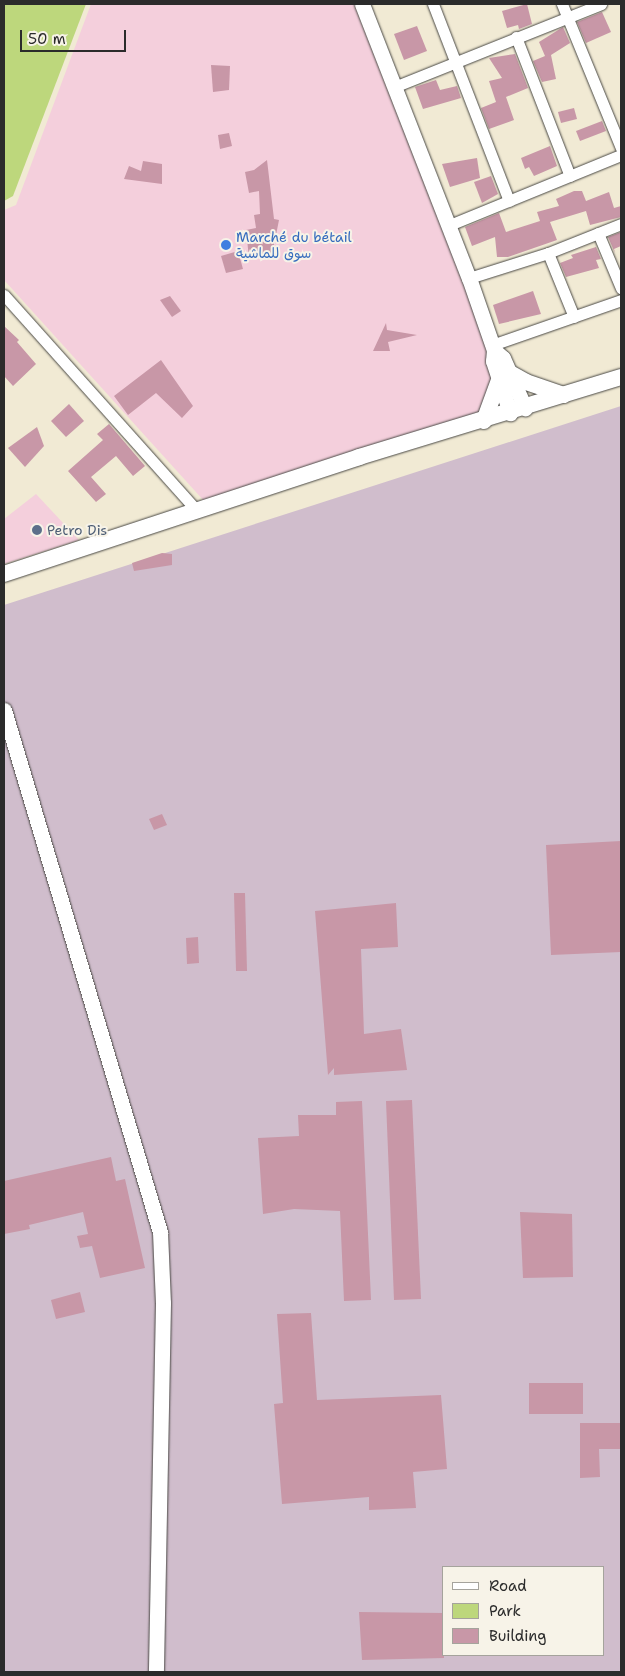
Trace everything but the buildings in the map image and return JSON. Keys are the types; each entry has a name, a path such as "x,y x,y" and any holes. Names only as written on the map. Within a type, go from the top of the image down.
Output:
{"main road":[{"path":"484,421 505,376 564,395"},
{"path":"4,574 196,510 621,377"}],"street":[{"path":"362,4 469,278 493,347 493,361 505,376 518,410"},
{"path":"436,4 509,201"},
{"path":"562,4 621,148"},
{"path":"394,87 600,4"},
{"path":"516,38 570,176"},
{"path":"448,226 621,155"},
{"path":"469,278 548,253 621,224"},
{"path":"598,233 621,288"},
{"path":"548,253 574,317"},
{"path":"4,295 196,510"},
{"path":"493,347 621,300"},
{"path":"4,710 160,1232 164,1294 156,1672"}],"shaded area":[{"name":"Marché du bétail سوق للماشية","path":"91,4 354,4 512,408 205,502 4,280 4,210 16,205"},
{"path":"621,406 621,1672 4,1672 4,605"},
{"name":"Petro Dis","path":"36,494 79,540 4,564 4,519"}],"green space":[{"path":"4,4 86,4 13,196 4,201"}],"place":[{"name":"Marché du bétail سوق للماشية","path":"226,245"},
{"name":"Petro Dis","path":"37,530"}]}
